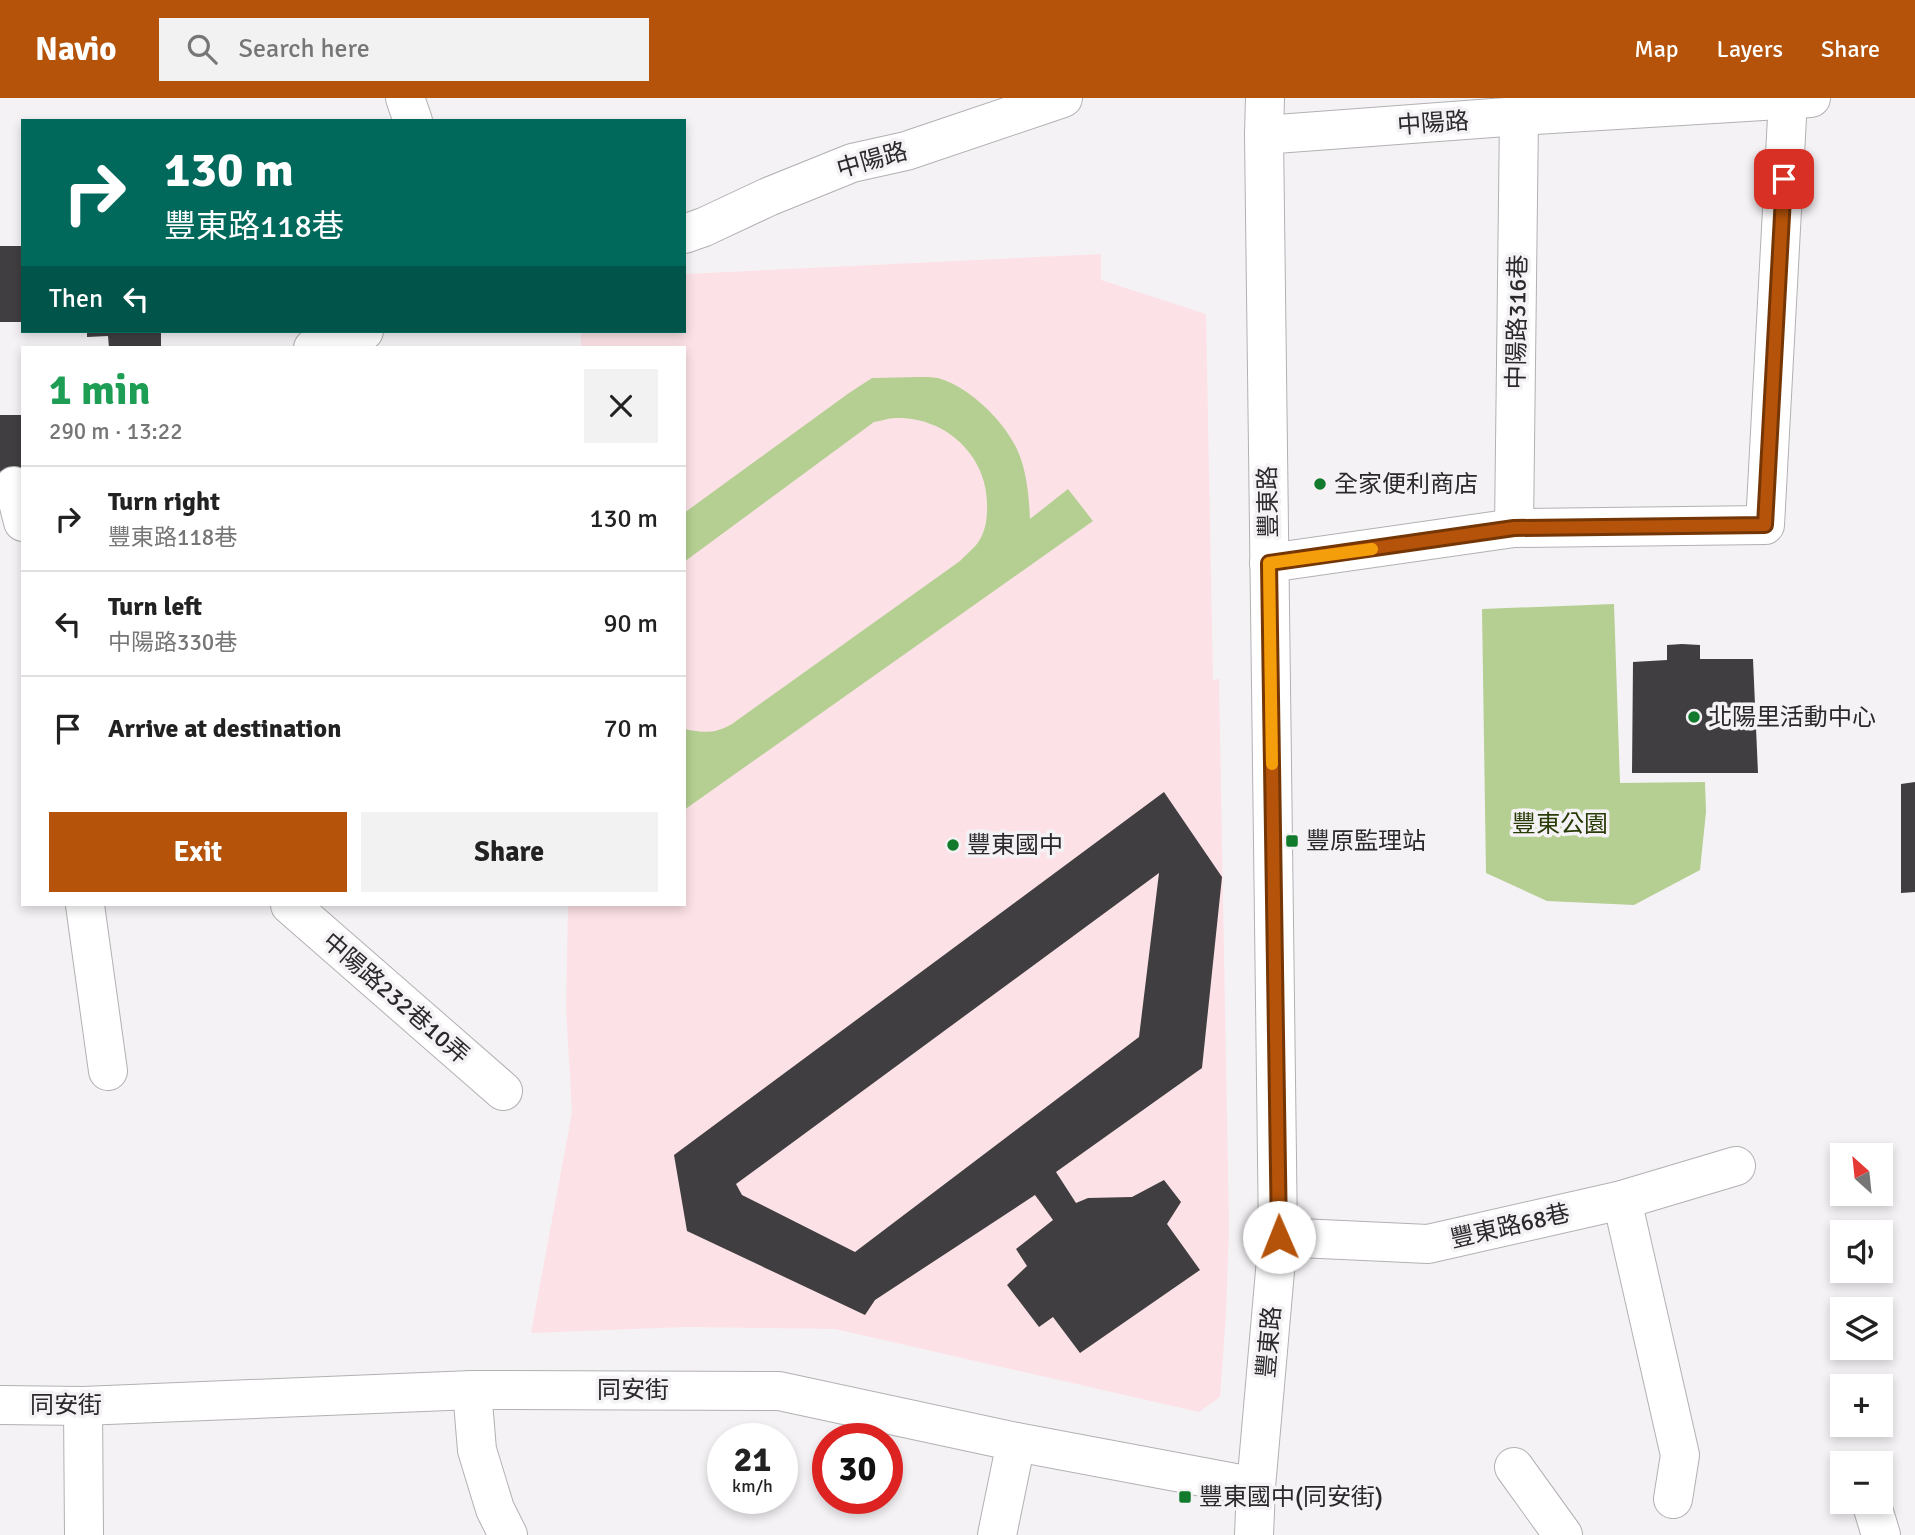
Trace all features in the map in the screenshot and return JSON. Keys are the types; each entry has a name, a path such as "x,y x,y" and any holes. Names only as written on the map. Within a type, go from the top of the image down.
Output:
{"street":[{"path":"405,98 412,119"},
{"name":"中陽路","path":"686,233 705,228 768,197 852,163 906,151 1063,98"},
{"name":"豐東路","path":"1254,1535 1279,1237 1265,98"},
{"path":"1269,563 1514,528 1765,525 1800,99"},
{"name":"中陽路","path":"1264,135 1708,102 1800,99"},
{"name":"中陽路316巷","path":"1514,528 1519,116"},
{"path":"320,346 357,333"},
{"path":"12,487 21,516"},
{"path":"85,906 108,1072"},
{"name":"中陽路232巷10弄","path":"291,906 503,1091"},
{"name":"豐東路68巷","path":"1279,1237 1428,1244 1622,1200 1736,1166"},
{"path":"1622,1200 1680,1455 1673,1499"},
{"path":"472,1390 477,1450 495,1509 508,1535"},
{"name":"同安街","path":"0,1405 83,1406 472,1390 779,1391 1016,1442 1256,1487"},
{"path":"83,1406 84,1535"},
{"path":"997,1535 1016,1442"},
{"path":"1514,1467 1563,1535"},
{"path":"1875,1514 1881,1535"}],"shaded area":[{"name":"豐東國中","path":"1101,254 1101,280 1206,314 1213,680 1219,679 1229,1226 1220,1397 1199,1412 835,1329 686,1327 531,1333 572,1112 566,1007 568,906 686,906 686,346 581,346 581,333 686,333 686,274"}],"green space":[{"path":"933,377 964,390 987,409 1014,443 1024,470 1030,519 1068,489 1093,521 686,809 686,729 709,732 732,724 960,561 981,537 987,510 986,491 973,457 947,432 931,424 914,419 895,418 874,422 686,561 686,512 872,378"},
{"name":"豐東公園","path":"1614,604 1620,783 1705,782 1706,812 1700,870 1634,905 1547,901 1486,873 1482,609"}],"building":[{"path":"0,246 21,246 21,322 0,322"},
{"path":"87,333 161,333 161,346 109,346 108,336 87,337"},
{"path":"0,415 21,415 21,496 0,496"},
{"name":"北陽里活動中心","path":"1667,645 1700,645 1700,659 1753,659 1758,773 1632,773 1633,662 1667,660"},
{"path":"1915,782 1915,892 1901,893 1901,784"},
{"path":"1164,792 1222,877 1202,1068 1056,1172 1076,1203 1088,1198 1132,1197 1164,1180 1181,1202 1167,1224 1200,1270 1080,1353 1053,1317 1039,1327 1007,1285 1027,1266 1016,1249 1053,1220 1035,1195 875,1300 865,1315 687,1231 674,1155","holes":["1159,873 1139,1037 855,1252 742,1195 736,1184"]}],"slow traffic":[{"path":"1272,764 1269,563 1372,549"}],"place":[{"name":"全家便利商店","path":"1320,484"},
{"name":"北陽里活動中心","path":"1694,717"},
{"name":"豐原監理站","path":"1292,841"},
{"name":"豐東國中","path":"953,845"},
{"name":"豐東國中(同安街)","path":"1185,1497"}],"route":[{"path":"1279,1237 1269,563 1514,528 1765,525 1784,179"}]}
